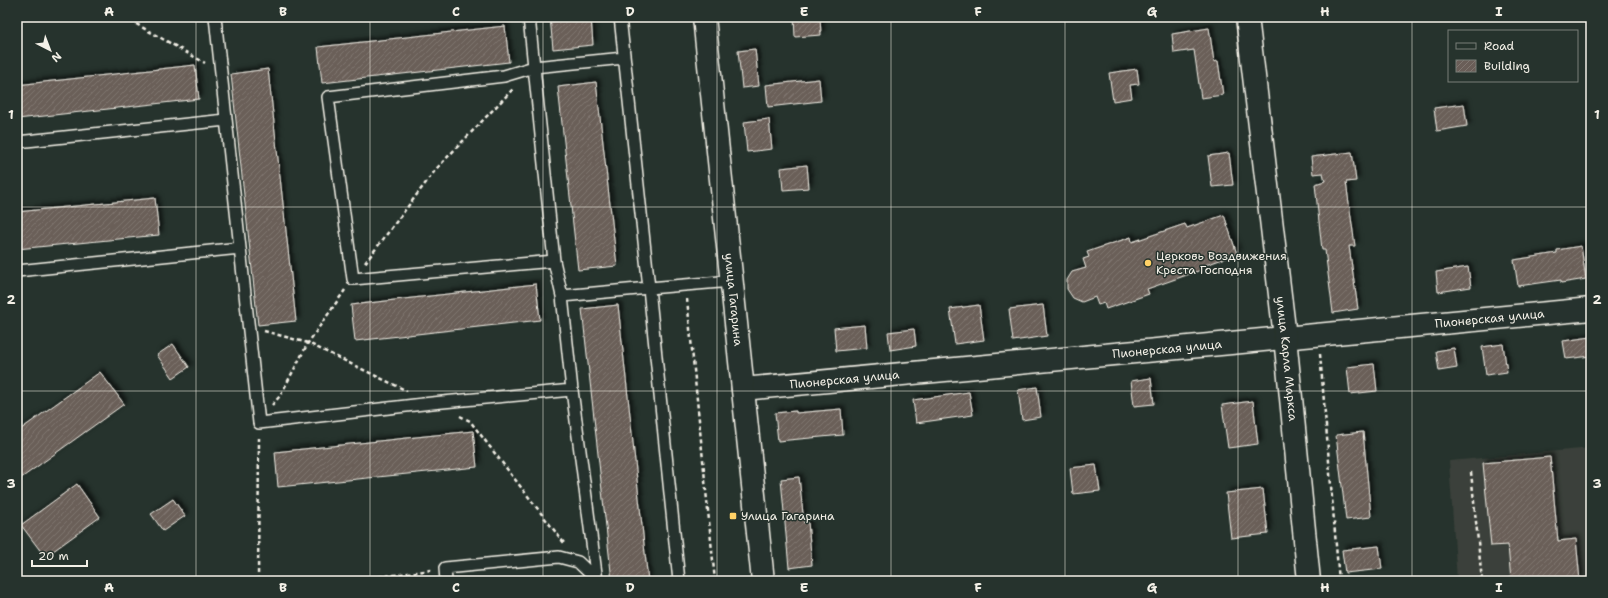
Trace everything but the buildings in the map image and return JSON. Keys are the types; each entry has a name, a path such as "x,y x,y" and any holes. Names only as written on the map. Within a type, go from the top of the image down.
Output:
{"main road":[{"name":"улица Гагарина","path":"704,17 764,581"},
{"name":"улица Карла Маркса","path":"1247,17 1285,337 1309,581"},
{"name":"Пионерская улица","path":"743,389 1285,337 1319,336 1591,308"}],"lane":[{"path":"215,17 259,423 432,403 572,390"},
{"path":"529,17 554,260 562,296 572,390 597,580"},
{"path":"620,17 679,581"},
{"path":"554,260 353,279 328,96 504,76 534,67 624,58"},
{"path":"17,142 226,120"},
{"path":"17,271 240,248"},
{"path":"562,296 732,281"},
{"path":"446,581 445,568 560,557 578,562 597,580"}],"path":[{"path":"124,17 221,72"},
{"path":"258,581 259,423 280,396 308,343 353,279 437,168 534,67"},
{"path":"686,284 715,581"},
{"path":"248,327 308,343 470,421 578,562"},
{"path":"1319,336 1339,581"},
{"path":"1471,472 1482,581"},
{"path":"337,581 445,568"}],"shaded area":[{"path":"1591,448 1591,581 1457,581 1449,461"}],"place":[{"name":"Церковь Воздвижения Креста Господня","path":"1148,263"},
{"name":"Улица Гагарина","path":"733,516"}]}
